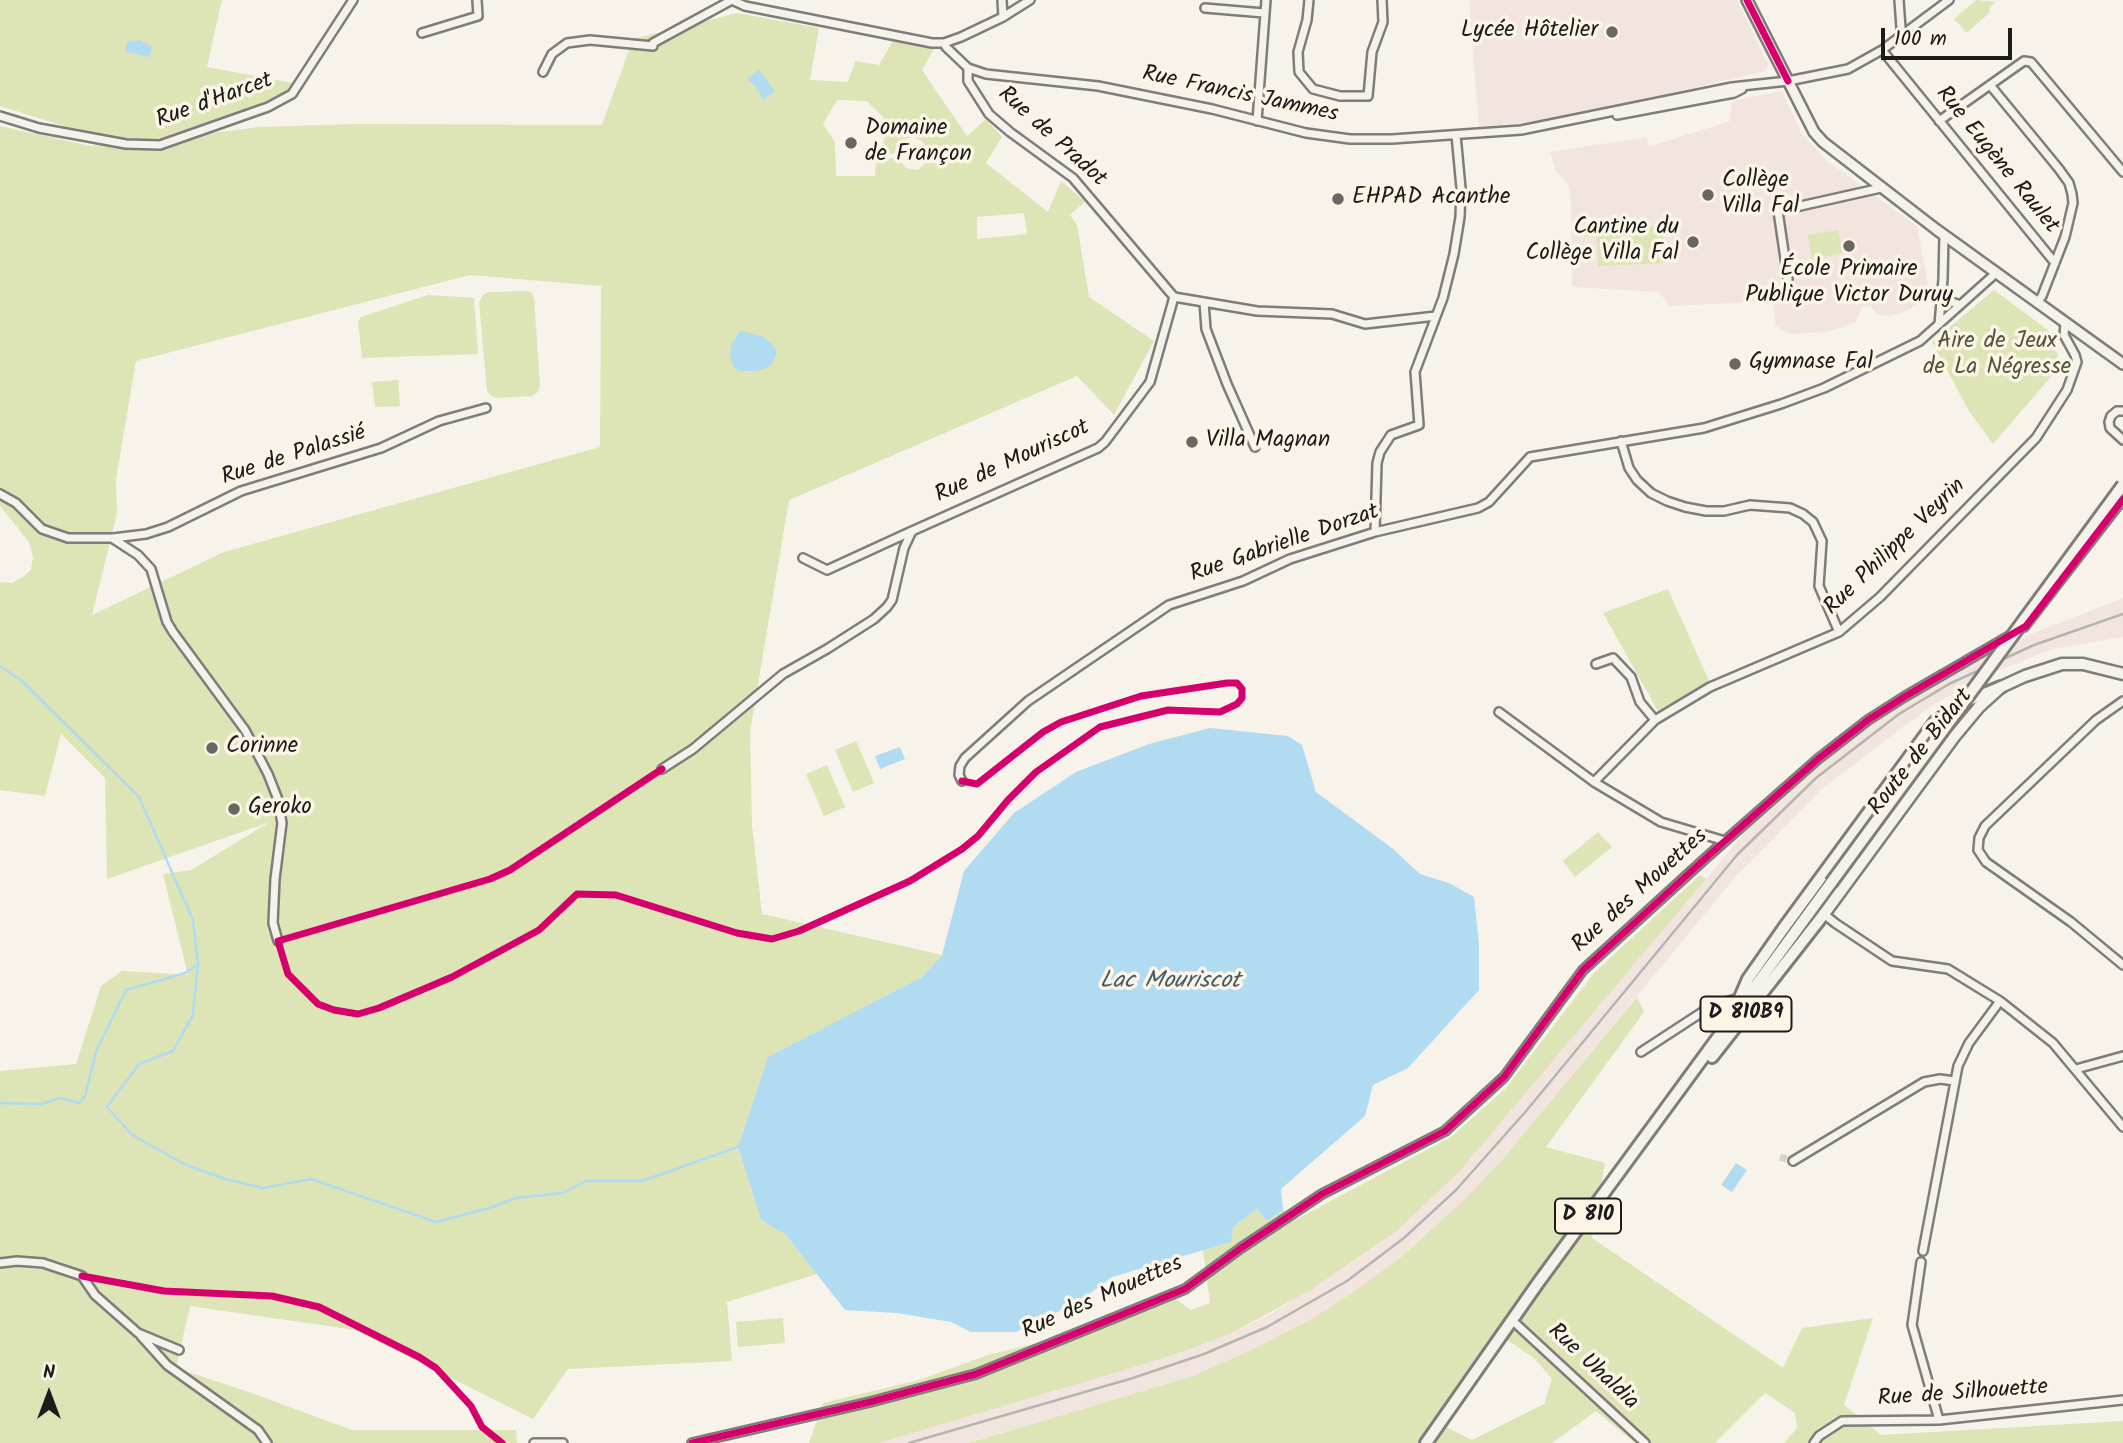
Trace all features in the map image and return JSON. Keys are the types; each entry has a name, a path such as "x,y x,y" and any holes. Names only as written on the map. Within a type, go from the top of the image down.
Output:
{"main road":[{"name":"D 810","path":"1426,1443 1538,1283 2123,485"},
{"name":"Route de Bidart","path":"1824,914 1954,737 1979,707 2001,687 2035,671 2062,664 2083,664 2123,674"},
{"path":"1725,1027 1748,979 1935,722 1967,701 2001,687"},
{"name":"D 810B9","path":"1665,1112 1727,1039 1824,914"}],"street":[{"name":"Rue d'Harcet","path":"0,116 39,128 126,144 160,145 268,107 292,94 354,0"},
{"path":"422,33 478,16 477,0"},
{"path":"542,72 552,54 567,43 602,41 653,47 653,43 732,0 745,6 944,43 1003,17 1030,0"},
{"path":"1002,0 1003,17"},
{"path":"1256,121 1266,0"},
{"path":"1309,0 1307,20 1298,52 1299,72 1313,89 1340,96 1368,96 1372,52 1382,22 1382,0"},
{"path":"1747,0 1814,131 1823,142 1996,274 2123,364"},
{"path":"1899,0 1903,34"},
{"name":"Rue Francis Jammes","path":"968,68 986,74 1098,86 1212,109 1306,133 1350,139 1456,135 1521,130 1720,90 1788,81 1848,69 1882,50 1949,0"},
{"path":"1205,8 1264,13"},
{"path":"944,43 968,68"},
{"name":"Rue Eugène Raulet","path":"1882,50 2055,263"},
{"path":"1939,121 2024,61 2031,62 2123,172"},
{"name":"Rue de Pradot","path":"968,68 968,81 989,114 1073,178 1174,297"},
{"path":"1990,85 2069,183 2073,203 2065,237 2037,303"},
{"path":"1375,532 1377,463 1380,452 1391,435 1419,425 1415,372 1444,298 1461,217 1456,135"},
{"path":"1788,279 1778,211 1881,188"},
{"path":"1939,324 1944,235"},
{"name":"Rue Gabrielle Dorzat","path":"962,781 959,775 960,766 965,758 1028,701 1169,605 1243,581 1290,559 1375,532 1478,508 1489,502 1530,457 1704,428 1824,388 1920,341 1996,274"},
{"path":"1941,294 1947,300 1960,304"},
{"path":"1174,297 1257,311 1332,314 1365,324 1436,316"},
{"name":"Rue de Mouriscot","path":"803,558 827,570 1098,448 1150,382 1174,297"},
{"path":"1204,302 1206,329 1255,447"},
{"name":"Rue Philippe Veyrin","path":"1594,782 1655,720 1710,687 1839,632 1880,597 2036,438 2067,390 2077,362 2076,355 2064,335 2065,323"},
{"name":"Rue de Palassié","path":"0,494 16,503 42,529 68,538 113,538 146,534 168,527 241,491 381,448 439,422 486,408"},
{"path":"2123,411 2117,411 2109,422 2110,428 2123,440"},
{"path":"1621,441 1629,468 1637,480 1667,501 1685,508 1706,511 1724,511 1750,505 1790,508 1813,522 1822,541 1819,586 1839,632"},
{"name":"Rue des Mouettes","path":"692,1443 870,1402 976,1374 1185,1289 1321,1194 1445,1131 1504,1077 1583,970 1818,759 1868,720 2026,626 2123,499"},
{"path":"662,769 693,749 783,674 874,619 887,607 892,600 904,548 912,531"},
{"path":"113,538 138,555 151,569 167,622 245,730 268,774 281,810 282,823 273,923 278,941"},
{"path":"1596,664 1613,657 1631,677 1640,702 1655,720"},
{"path":"2123,701 2096,719 1985,826 1979,838 1978,850 1986,862 2071,922 2123,965"},
{"path":"1499,712 1594,782 1661,822 1725,841"},
{"path":"1824,914 1892,961 1948,969 2000,1001 2053,1044 2123,1126"},
{"path":"1641,1052 1713,1005 1740,998"},
{"path":"1923,1251 1954,1081 1962,1055 2000,1001"},
{"path":"2076,1069 2123,1056"},
{"path":"1793,1161 1924,1082 1940,1079 1954,1081"},
{"path":"1921,1262 1912,1325 1939,1420"},
{"path":"0,1263 43,1263 82,1276 96,1295 138,1333 167,1365 258,1430 267,1443"},
{"name":"Rue Uhaldia","path":"1513,1321 1645,1443"},
{"path":"138,1333 179,1350"},
{"name":"Rue de Silhouette","path":"1814,1443 1819,1436 1843,1421 1939,1420 2123,1400"},
{"path":"534,1443 563,1443"}],"shaded area":[{"name":"Lycée Hôtelier","path":"1469,0 1737,0 1768,64 1766,71 1558,119 1479,127"},
{"name":"Collège Villa Fal","path":"1782,91 1801,133 1826,160 1917,226 1930,297 1902,313 1888,316 1877,314 1870,306 1862,307 1856,322 1826,332 1790,334 1776,326 1772,301 1670,306 1659,292 1572,287 1571,200 1568,184 1555,170 1550,152 1647,137 1649,147 1730,121 1732,101"},
{"path":"2123,598 2123,637 2052,649 1990,674 2013,641"},
{"path":"1991,651 1964,688 1935,704 1821,790 1736,876 1502,1160 1465,1199 1399,1259 1350,1294 1310,1320 1193,1376 969,1443 879,1443 1185,1351 1230,1334 1271,1314 1397,1231 1460,1171 1747,830 1833,754 1877,721"}],"green space":[{"path":"0,0 222,0 207,67 303,85 180,137 260,127 359,124 602,125 633,39 737,13 819,28 810,80 848,82 855,61 879,65 893,41 934,49 922,70 967,136 986,119 1002,137 986,163 1048,212 1061,181 1085,202 1070,215 1077,225 1089,297 1154,341 1114,415 1077,376 789,500 750,732 752,824 762,914 942,955 922,977 768,1058 738,1147 761,1220 786,1235 817,1274 727,1302 732,1361 568,1369 533,1419 355,1330 190,1306 176,1368 352,1430 516,1430 517,1443 0,1443 0,1071 76,1064 101,986 122,971 188,975 163,874 191,870 270,822 107,879 105,778 61,734 45,796 0,790 0,582 12,583 23,577 31,570 33,557 29,542 0,506 0,126 90,146 134,142 83,132 0,106","holes":["837,100 867,101 883,117 884,155 896,153 903,140 913,137 922,141 928,149 926,162 918,170 906,168 898,158 876,159 875,176 836,176 835,142 823,124","1024,213 1027,234 977,239 977,217","470,275 601,286 600,447 224,552 92,615 117,514 116,479 136,361"]},
{"path":"1976,0 1996,2 1990,7 1989,13 1967,33 1954,19"},
{"path":"1663,226 1664,263 1598,266 1597,237 1584,237 1583,230"},
{"path":"1838,230 1842,253 1812,259 1808,235"},
{"name":"Aire de Jeux de La Négresse","path":"1994,290 2049,331 2061,365 1993,444 1969,411 1932,342"},
{"path":"528,291 534,298 540,386 538,392 532,396 496,398 487,391 479,302 488,292"},
{"path":"428,295 474,298 478,354 362,358 358,321 361,317"},
{"path":"398,380 400,406 375,407 372,382"},
{"path":"1668,589 1709,681 1658,711 1603,613"},
{"path":"856,741 874,783 853,792 835,750"},
{"path":"827,765 845,807 824,816 806,774"},
{"path":"1598,832 1612,847 1575,877 1563,861"},
{"path":"1700,875 1706,879 1460,1171 1397,1231 1309,1291 1230,1334 1131,1368 879,1443 809,1443 823,1403 919,1380 988,1355 1099,1328 1173,1297 1191,1310 1210,1303 1203,1250 1230,1242 1233,1227 1257,1209 1267,1221 1283,1210 1297,1219 1451,1137 1506,1088 1594,973"},
{"path":"1637,997 1644,1012 1546,1147 1605,1163 1592,1238 1783,1368 1802,1328 1873,1318 1844,1405 1881,1435 2123,1421 2123,1443 1784,1443 1797,1428 1795,1413 1765,1393 1715,1443 1635,1443 1596,1411 1552,1443 969,1443 1193,1376 1310,1320 1399,1259 1465,1199 1502,1160","holes":["1507,1340 1534,1358 1552,1379 1544,1404 1472,1440 1444,1426"]},
{"path":"783,1318 785,1343 738,1347 736,1322"}],"water":[{"path":"140,40 152,47 150,57 126,52 127,42"},
{"path":"759,70 775,91 763,100 756,87 747,79"},
{"path":"740,331 762,336 771,343 777,351 773,363 756,371 740,371 734,368 730,356 731,345"},
{"name":"Lac Mouriscot","path":"1210,728 1288,736 1302,745 1316,792 1392,848 1420,874 1449,883 1474,897 1479,944 1479,990 1408,1068 1373,1085 1365,1116 1281,1189 1283,1210 1267,1221 1257,1209 1233,1227 1231,1242 1112,1277 1080,1301 1016,1332 971,1332 951,1322 897,1313 845,1310 786,1235 761,1220 738,1147 768,1057 922,977 942,955 964,871 1014,813 1076,772 1149,744"},
{"path":"900,747 905,759 880,769 875,756"},
{"path":"1736,1163 1747,1170 1732,1192 1721,1185"}],"waterway":[{"path":"0,666 21,680 139,797 193,920 198,964 193,1015 173,1051 139,1064 107,1107 132,1135 186,1165 225,1179 263,1188 311,1179 436,1222 493,1207 515,1198 563,1193 586,1181 642,1181 738,1147"},
{"path":"0,1103 42,1104 60,1098 79,1103 85,1096 97,1049 126,990 185,973 197,965"}],"tunnel":[{"path":"1780,1157 1793,1161"}],"railway":[{"path":"909,1443 1133,1378 1204,1354 1267,1327 1347,1281 1404,1238 1456,1190 1527,1110 1737,855 1816,778 1899,714 1949,684 2034,645 2123,614"}],"cycle path":[{"path":"1747,0 1788,81"},
{"path":"692,1443 870,1402 976,1374 1185,1289 1322,1194 1445,1131 1504,1077 1583,970 1818,759 1868,720 2026,626 2123,499"},
{"path":"662,769 510,870 490,879 278,941 288,974 318,1004 358,1014 379,1008 452,977 539,930 577,894 616,895 737,933 772,939 799,931 910,881 962,849 978,836 1036,772 1100,727 1168,710 1220,712 1237,704 1242,698 1242,689 1237,683 1227,683 1141,696 1061,722 1043,732 977,784 962,781"},
{"path":"82,1276 164,1291 272,1296 319,1307 436,1368 471,1406 482,1427 502,1443"}],"place":[{"name":"Lycée Hôtelier","path":"1612,32"},
{"name":"Domaine de Françon","path":"851,143"},
{"name":"Collège Villa Fal","path":"1708,195"},
{"name":"EHPAD Acanthe","path":"1338,199"},
{"name":"Cantine du Collège Villa Fal","path":"1693,242"},
{"name":"École Primaire Publique Victor Duruy","path":"1849,246"},
{"name":"Gymnase Fal","path":"1735,364"},
{"name":"Villa Magnan","path":"1192,442"},
{"name":"Corinne","path":"212,748"},
{"name":"Geroko","path":"234,809"}]}
